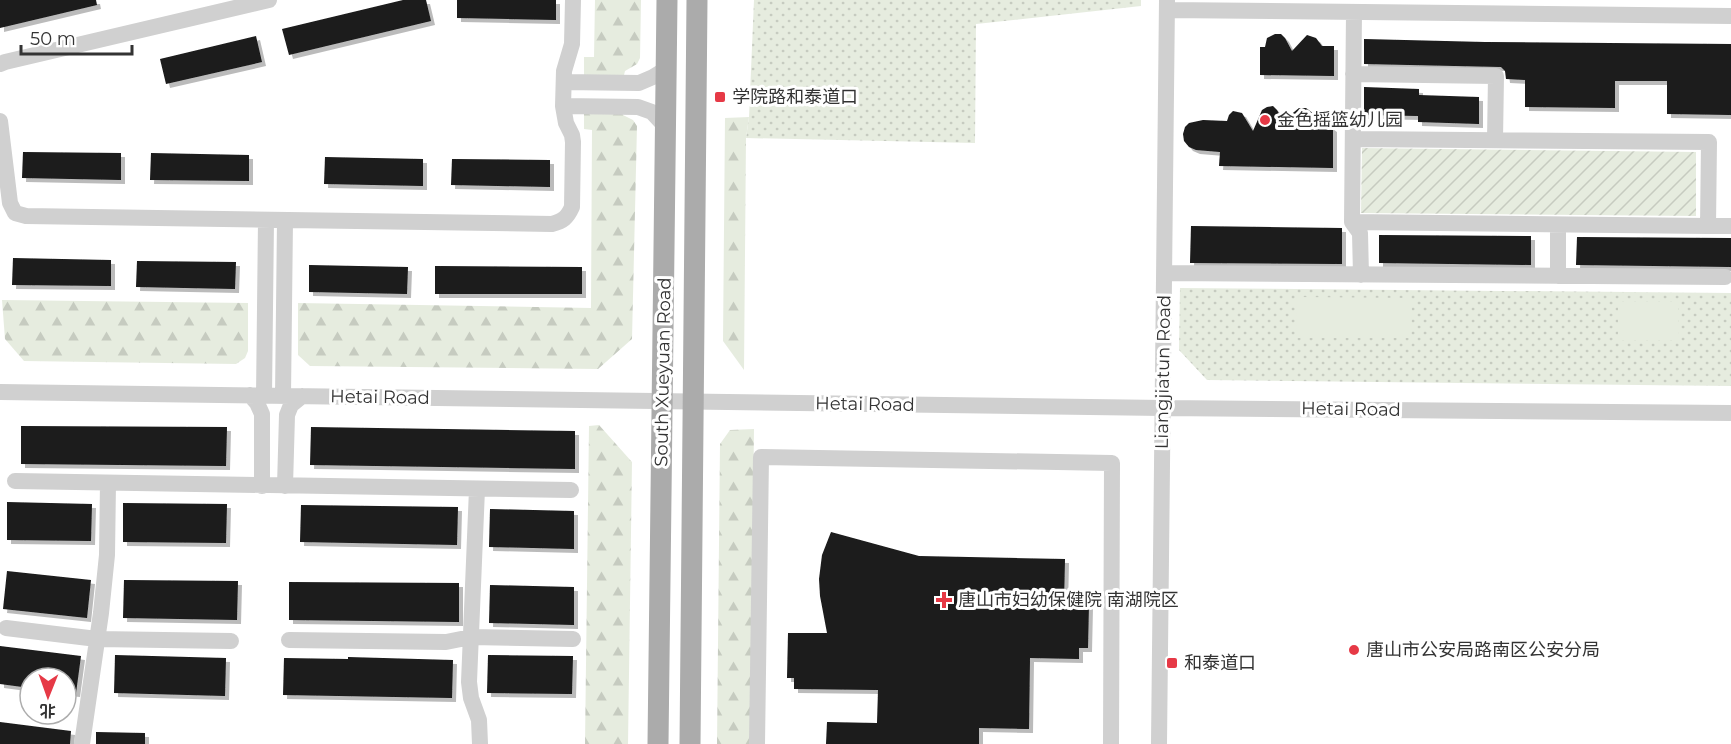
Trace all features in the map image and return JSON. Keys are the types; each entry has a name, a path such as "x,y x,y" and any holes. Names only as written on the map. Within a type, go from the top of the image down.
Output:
{"main road":[{"name":"South Xueyuan Road","path":"658,744 667,0"},
{"name":"South Xueyuan Road","path":"690,744 697,0"}],"street":[{"path":"0,64 269,0"},
{"path":"0,121 10,204 15,213 26,216 552,224 563,221 572,207 573,142 563,106 564,71 572,44 573,0"},
{"path":"1167,5 1354,12 1731,16"},
{"name":"Liangjiatun Road","path":"1159,744 1167,5"},
{"path":"1354,12 1352,222 1360,233 1361,275"},
{"path":"564,82 639,82 666,69"},
{"path":"1353,74 1496,76 1495,140"},
{"path":"563,106 638,107 652,112 665,126"},
{"path":"1353,139 1709,142 1708,226"},
{"path":"262,486 262,414 257,403 257,395 266,220"},
{"path":"283,396 285,220"},
{"path":"1352,222 1731,226"},
{"path":"1557,276 1558,225"},
{"path":"1165,273 1725,277"},
{"name":"Hetai Road","path":"0,392 1163,408 1731,413"},
{"path":"285,486 287,415 291,405 303,396"},
{"path":"757,744 761,458 1112,463 1111,744"},
{"path":"15,481 571,490"},
{"path":"82,744 107,555 108,483"},
{"path":"477,489 469,682 471,698 479,720 480,744"},
{"path":"6,628 97,639 231,641"},
{"path":"289,640 446,642 471,637 573,639"}],"green space":[{"path":"595,0 641,0 640,58 637,64 625,71 624,75 584,75 584,57 594,57"},
{"path":"754,0 1141,0 1141,6 976,24 975,143 746,138"},
{"path":"584,109 622,111 623,115 633,120 637,126 632,339 598,369 310,366 298,355 298,303 591,308 592,130 584,129"},
{"path":"749,117 746,138 744,370 723,341 725,118"},
{"path":"1362,148 1696,152 1696,216 1361,213"},
{"path":"1180,288 1731,293 1731,386 1207,380 1179,350"},
{"path":"1297,297 1412,298 1411,338 1296,338"},
{"path":"2,300 248,303 248,351 245,358 236,364 24,361 5,339"},
{"path":"1618,302 1678,302 1679,340 1618,340"},
{"path":"599,425 632,462 628,744 585,744 589,426"},
{"path":"754,429 750,744 717,744 720,444 730,430"}],"building":[{"path":"0,0 96,0 97,5 0,28"},
{"path":"403,0 426,0 431,21 289,55 282,29"},
{"path":"457,0 556,0 556,20 457,18"},
{"path":"1281,34 1285,38 1292,51 1307,35 1316,38 1322,46 1334,46 1334,76 1260,75 1260,47 1265,47 1267,38"},
{"path":"256,36 262,62 166,84 160,59"},
{"path":"1364,39 1731,44 1731,115 1667,114 1667,81 1615,81 1615,108 1525,107 1525,80 1506,79 1505,71 1501,67 1364,64"},
{"path":"1364,87 1419,89 1419,95 1479,97 1479,124 1418,122 1418,116 1364,115"},
{"path":"1273,106 1283,121 1299,108 1306,108 1333,128 1333,168 1219,166 1220,152 1196,150 1184,141 1183,134 1189,123 1203,120 1227,121 1233,111 1242,113 1253,131 1262,110"},
{"path":"23,152 121,153 121,180 22,178"},
{"path":"151,153 249,155 249,181 150,180"},
{"path":"325,157 423,159 423,186 324,184"},
{"path":"452,159 550,160 550,187 451,185"},
{"path":"1191,226 1342,228 1342,264 1190,263"},
{"path":"1379,235 1531,236 1531,265 1379,263"},
{"path":"1577,237 1731,238 1731,267 1576,265"},
{"path":"13,258 111,260 111,286 12,285"},
{"path":"137,261 236,262 235,289 136,287"},
{"path":"309,265 408,267 407,294 309,292"},
{"path":"435,266 582,267 582,294 435,294"},
{"path":"21,426 227,427 226,466 21,464"},
{"path":"311,427 575,431 575,469 310,465"},
{"path":"7,502 92,504 91,541 7,540"},
{"path":"123,503 227,504 226,543 123,542"},
{"path":"301,505 458,507 457,545 300,542"},
{"path":"490,509 574,511 574,549 489,547"},
{"path":"831,532 919,556 1065,559 1064,603 1089,604 1088,648 1079,648 1079,659 1030,658 1029,729 979,728 979,744 826,744 827,722 877,723 878,690 794,689 794,678 787,678 788,633 827,633 819,579 822,555"},
{"path":"7,571 91,580 87,618 3,609"},
{"path":"124,580 238,581 237,620 123,618"},
{"path":"289,582 459,583 459,622 289,620"},
{"path":"490,585 574,587 574,625 489,623"},
{"path":"0,646 81,656 78,678 78,666 18,666 18,686 0,684"},
{"path":"115,655 226,658 225,696 114,693"},
{"path":"488,655 573,656 572,694 487,693"},
{"path":"348,657 453,660 452,698 283,695 284,658 348,659"},
{"path":"0,722 71,731 70,744 0,744"},
{"path":"96,732 145,733 145,744 96,744"}],"place":[{"name":"学院路和泰道口","path":"720,97"},
{"name":"金色摇篮幼儿园","path":"1265,120"},
{"name":"唐山市妇幼保健院 南湖院区","path":"944,600"},
{"name":"唐山市公安局路南区公安分局","path":"1354,650"},
{"name":"和泰道口","path":"1172,663"}]}
